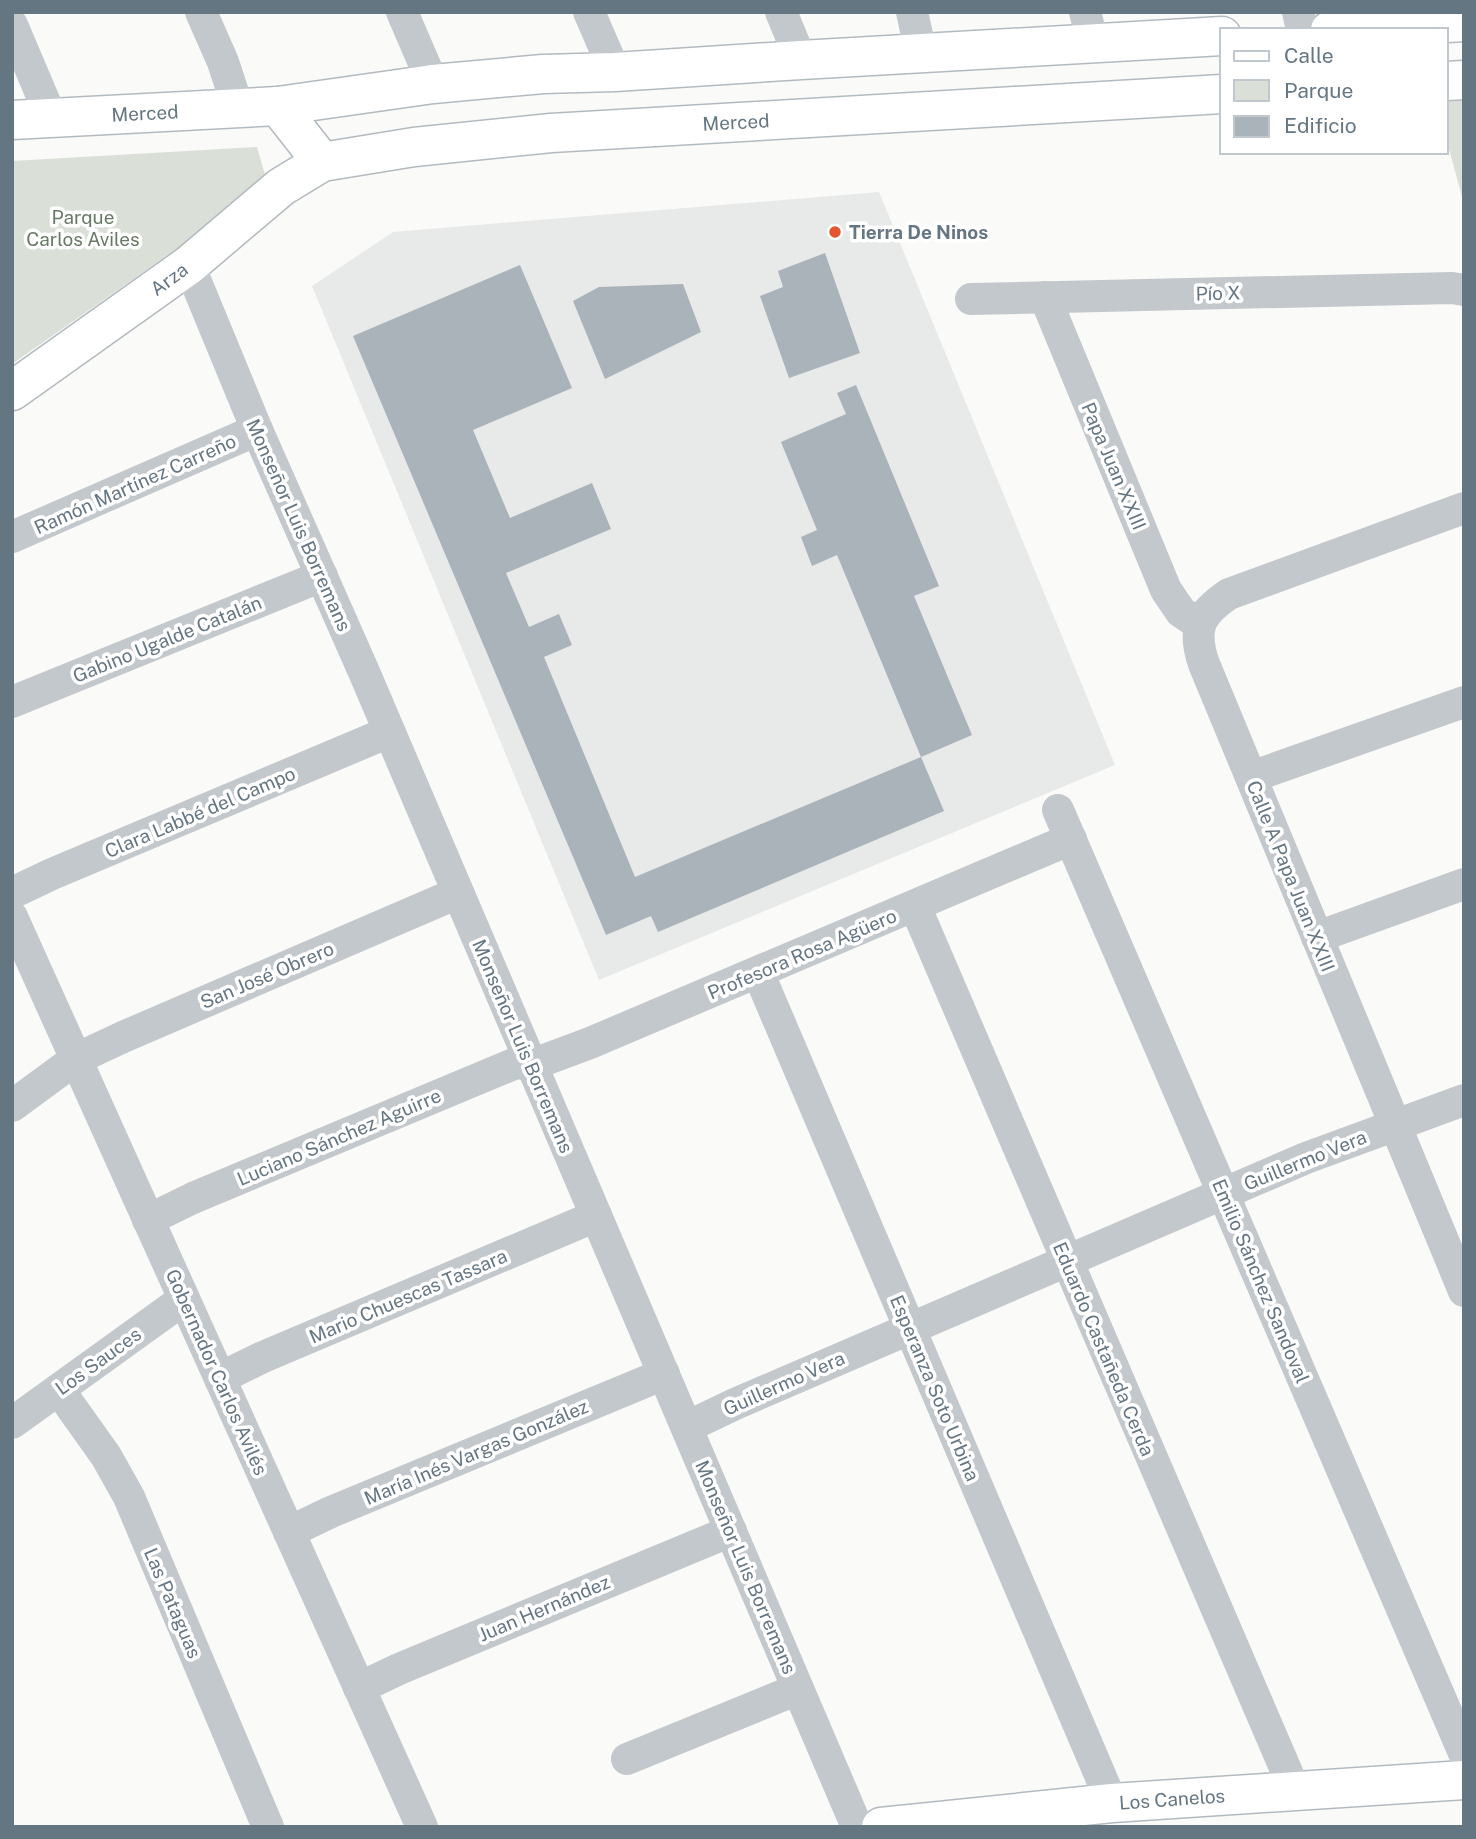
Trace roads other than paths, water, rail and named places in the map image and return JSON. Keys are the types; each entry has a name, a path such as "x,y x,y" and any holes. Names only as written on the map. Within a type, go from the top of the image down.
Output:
{"street":[{"path":"201,12 223,62 237,108"},
{"path":"402,12 433,84"},
{"path":"589,12 615,72"},
{"path":"781,12 801,60"},
{"path":"912,12 921,52"},
{"path":"1364,28 1464,22"},
{"path":"12,25 51,117"},
{"name":"Merced","path":"12,120 278,106 433,84 544,74 615,72 921,52 1089,28 1220,36"},
{"name":"Merced","path":"322,162 414,147 551,133 1220,94"},
{"path":"278,106 322,162"},
{"name":"Arza","path":"12,391 189,265 281,187 322,162"},
{"name":"Monseñor Luis Borremans","path":"189,265 257,430 322,576 857,1827"},
{"name":"Pío X","path":"971,299 1452,288 1464,290"},
{"name":"Papa Juan XXIII","path":"1045,297 1166,590 1181,612 1199,624"},
{"name":"Ramón Martínez Carreño","path":"12,537 257,430"},
{"path":"1199,624 1206,612 1229,594 1464,509"},
{"name":"Gabino Ugalde Catalán","path":"12,702 322,576"},
{"name":"Calle A Papa Juan XXIII","path":"1199,624 1198,641 1204,664 1464,1291"},
{"path":"1251,777 1464,702"},
{"name":"Clara Labbé del Campo","path":"12,893 51,874 389,732"},
{"name":"Emilio Sánchez Sandoval","path":"1058,810 1464,1753"},
{"name":"Profesora Rosa Agüero","path":"531,1065 590,1044 1071,839"},
{"path":"1317,937 1464,884"},
{"name":"San José Obrero","path":"12,1106 76,1059 122,1037 415,911 459,895"},
{"name":"Eduardo Castañeda Cerda","path":"915,906 1295,1791"},
{"name":"Gobernador Carlos Avilés","path":"12,917 422,1827"},
{"name":"Esperanza Soto Urbina","path":"758,972 1112,1803"},
{"name":"Luciano Sánchez Aguirre","path":"148,1220 193,1198 516,1063 531,1065"},
{"name":"Guillermo Vera","path":"687,1427 1306,1158 1464,1100"},
{"name":"Mario Chuescas Tassara","path":"220,1378 263,1357 596,1216"},
{"name":"Los Sauces","path":"12,1423 184,1299"},
{"name":"María Inés Vargas González","path":"289,1532 331,1512 664,1374"},
{"name":"Las Pataguas","path":"59,1390 106,1456 129,1497 268,1827"},
{"name":"Juan Hernández","path":"359,1688 731,1531"},
{"path":"627,1759 798,1689"},
{"name":"Los Canelos","path":"881,1827 1112,1803 1464,1780"}],"place":[{"name":"Tierra De Ninos","path":"835,232"}],"park label":[{"name":"Parque Carlos Aviles","path":"83,228"}]}
